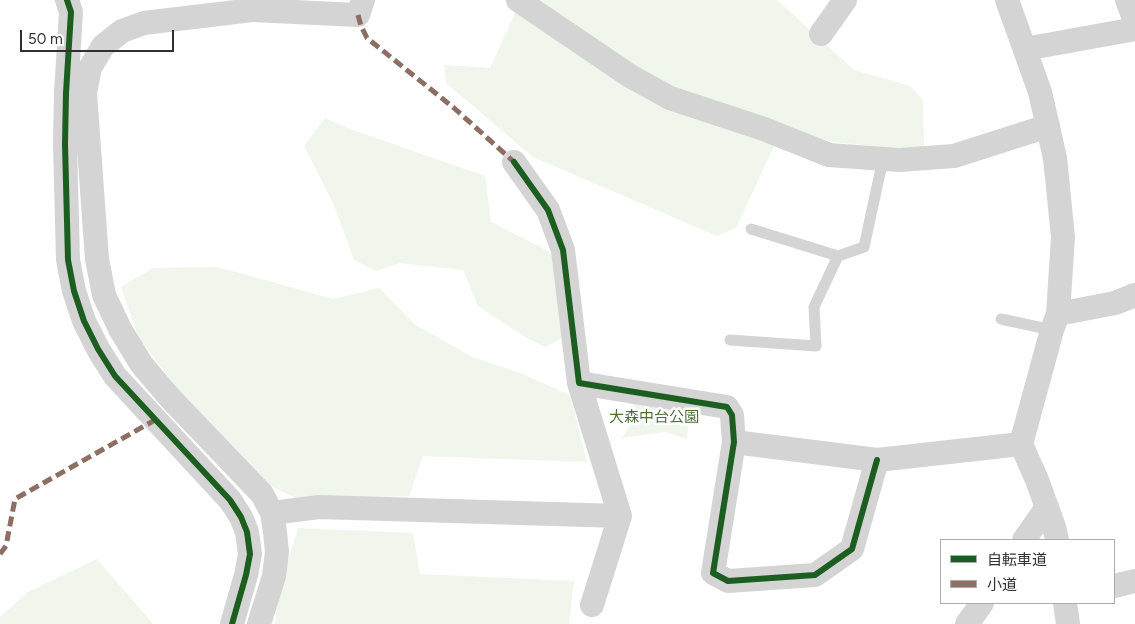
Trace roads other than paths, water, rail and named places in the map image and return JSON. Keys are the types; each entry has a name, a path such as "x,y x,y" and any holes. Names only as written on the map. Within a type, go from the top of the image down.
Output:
{"street":[{"path":"67,0 71,12 75,93 97,259 104,295 120,329 142,365 171,399 262,494 272,514 277,552 274,576 259,624"},
{"path":"232,624 250,554 247,532 241,517 230,500 115,376 98,349 84,321 74,291 68,260 65,144 75,93 103,46 122,31 144,23 252,10 358,15 363,0"},
{"path":"518,0 630,76 670,98 764,128 829,155 899,160 954,156 1048,126"},
{"path":"821,34 845,0"},
{"path":"1007,0 1040,92 1055,158 1063,237 1055,322 1021,444 1037,480 1057,539"},
{"path":"1127,0 1135,21"},
{"path":"1025,49 1135,28"},
{"path":"514,162 548,210 563,250 579,383 620,516 592,604"},
{"path":"1055,322 1128,300"},
{"path":"579,383 727,407 732,415 734,442 713,573 728,581 815,575 852,550 877,460"},
{"path":"734,442 877,460 1021,444"},
{"path":"272,514 319,507 620,516"},
{"path":"1025,539 1047,507"},
{"path":"1115,586 1135,581"},
{"path":"967,624 981,604"},
{"path":"1065,604 1068,624"}],"lane":[{"path":"751,229 838,256 864,247 884,159"},
{"path":"730,340 816,346 814,307 838,256"},
{"path":"1001,319 1055,322"}],"park label":[{"name":"大森中台公園","path":"654,418"}]}
